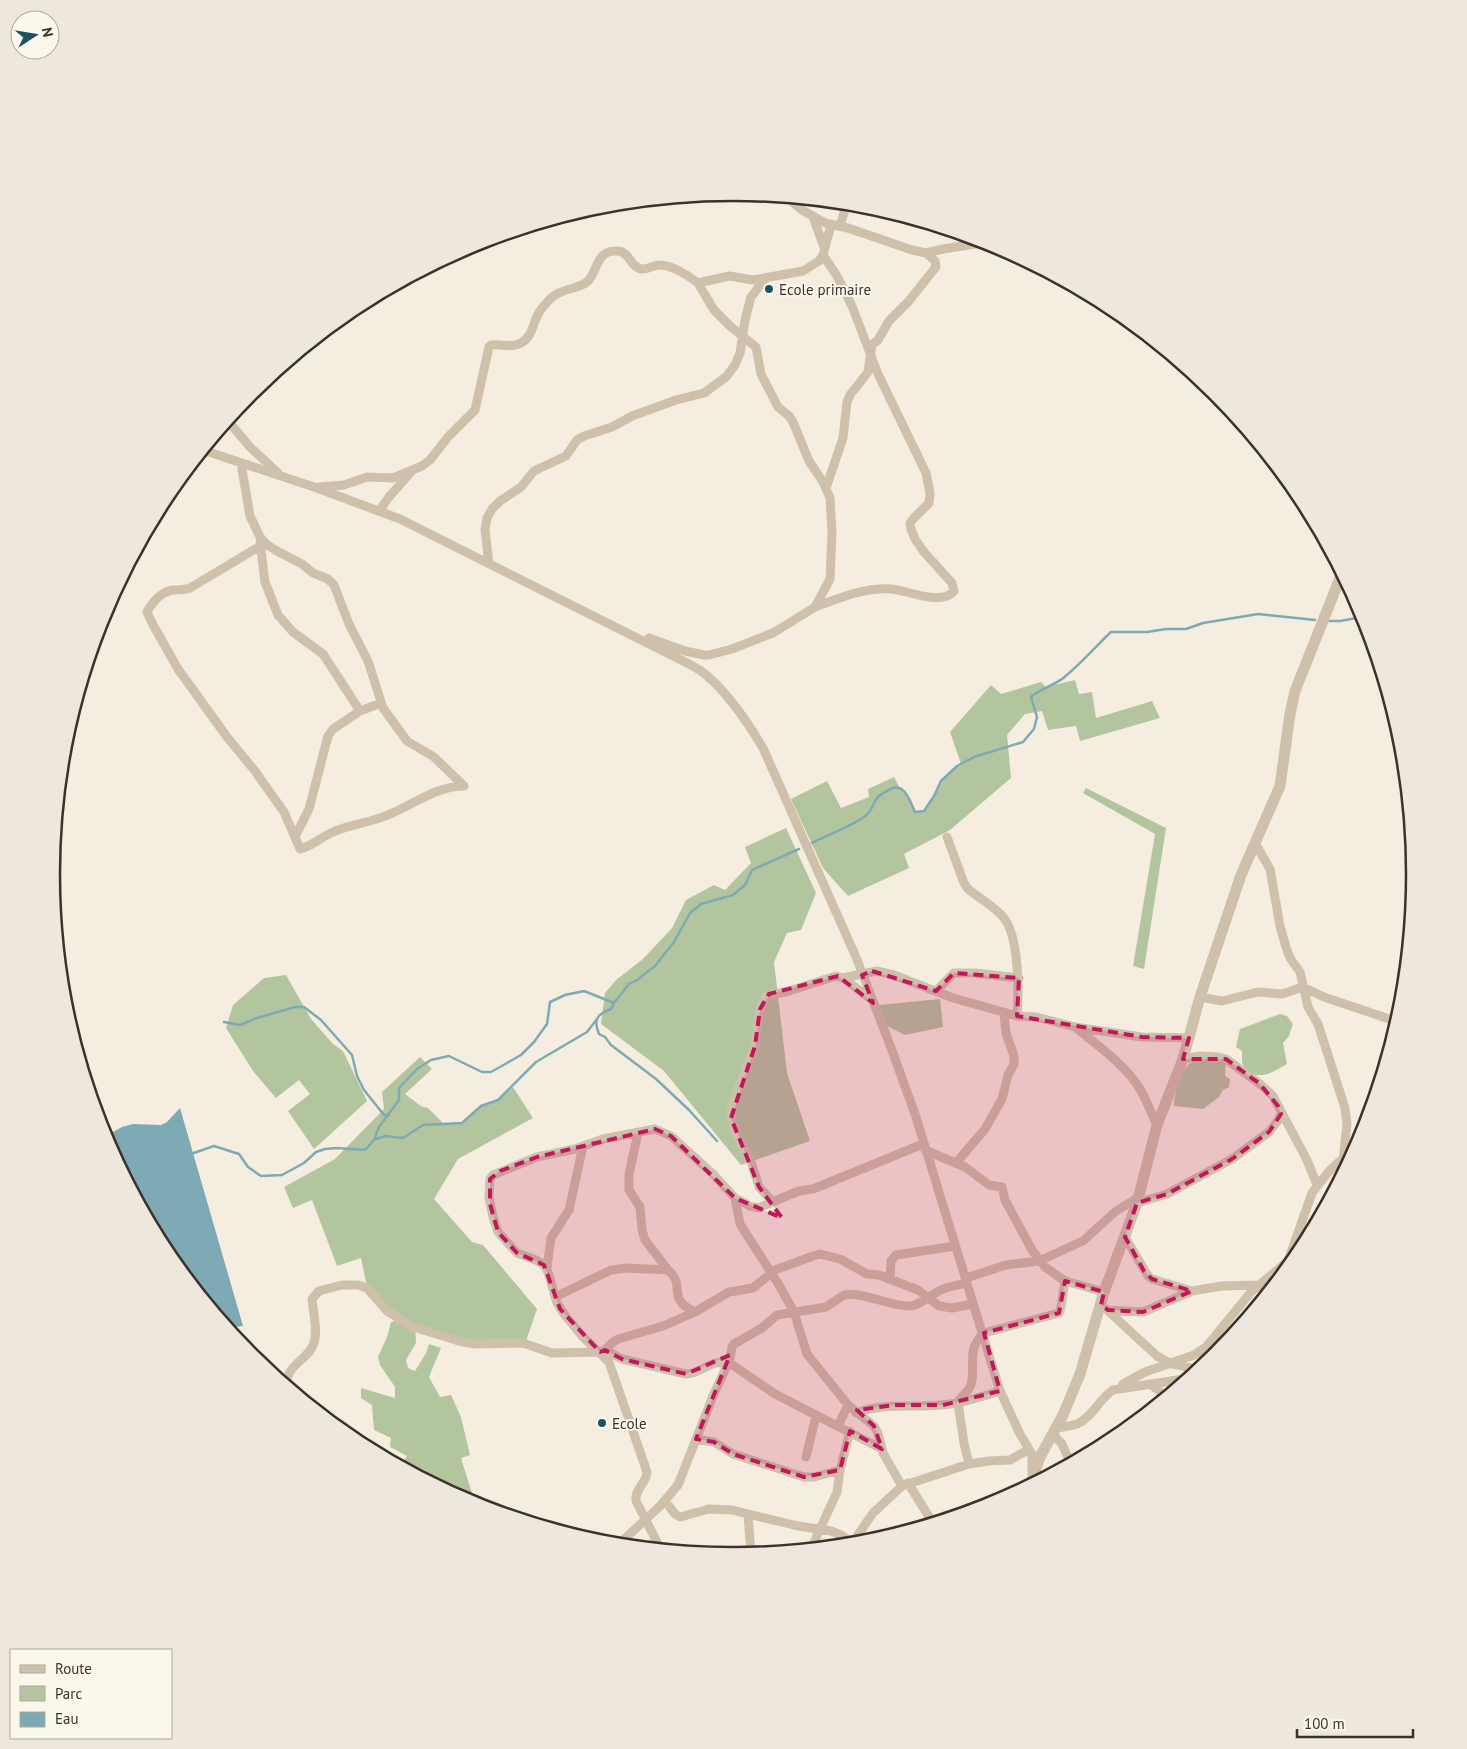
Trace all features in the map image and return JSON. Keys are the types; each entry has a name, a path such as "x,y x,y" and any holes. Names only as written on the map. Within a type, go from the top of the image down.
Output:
{"street":[{"path":"795,204 812,217 912,250 926,252 971,245"},
{"path":"698,283 724,276 749,280 803,271 819,261 843,211"},
{"path":"626,632 639,634 685,651 709,655 732,649 773,633 815,607 861,591 898,590 926,597 945,596 954,591 952,583 924,552 911,529 910,523 929,504 930,493 926,473 882,383 852,306 824,250 812,217"},
{"path":"314,486 344,485 367,477 393,478 430,460 448,437 475,410 487,354 491,345 498,344 510,347 524,341 532,331 537,314 559,292 586,283 599,260 605,254 614,251 622,252 640,269 643,270 658,265 666,266 698,283 714,310 756,347 762,374 778,407 793,422 809,461 830,498 831,575 815,607"},
{"path":"826,488 844,432 847,402 850,395 868,372 872,356 872,345 878,340 889,321 908,302 936,267 935,262 926,252"},
{"path":"489,564 485,529 492,509 500,501 522,487 534,471 566,456 578,440 584,436 612,427 632,416 676,400 698,396 726,378 735,365 740,353 751,297 765,278"},
{"path":"232,425 250,447 282,476"},
{"path":"209,452 314,486 400,519 704,673 744,717 764,748 862,975 915,1114 973,1304 984,1333 1000,1391 1032,1457 1032,1478"},
{"path":"241,463 250,516 260,542 266,582 278,616 288,628 323,654 360,711"},
{"path":"379,511 414,468"},
{"path":"260,542 302,564 313,573 328,579 334,586 349,624 368,661 381,703 407,740 434,756 464,786 442,789 389,814 331,833 300,849 284,812 178,669 152,623 148,612 152,603 161,595 168,591 190,588 260,542"},
{"path":"1033,1478 1040,1457 1055,1431 1080,1374 1104,1308 1104,1292 1138,1200 1157,1125 1183,1059 1200,997 1241,875 1280,786 1295,691 1339,580"},
{"path":"295,837 309,809 328,736 333,729 360,711 381,703"},
{"path":"947,837 968,889 1007,922 1013,940 1019,978 1017,1016"},
{"path":"1256,843 1270,869 1286,947 1290,958 1300,972 1308,1007 1318,1024 1348,1124 1343,1160 1330,1170 1312,1193 1291,1252"},
{"path":"843,978 877,971 894,975 1004,1014 1036,1017 1075,1027 1142,1037 1189,1038"},
{"path":"936,991 954,973 975,973 1019,978"},
{"path":"773,1202 759,1187 750,1158 736,1134 731,1118 732,1105 755,1046 760,1009 764,998 770,994 789,991 836,976 843,978 871,999"},
{"path":"1200,997 1222,1000 1258,992 1282,994 1303,987 1332,1000 1391,1020"},
{"path":"956,1163 985,1129 1002,1099 1008,1075 1014,1064 1014,1056 1006,1033 1004,1014"},
{"path":"1075,1027 1127,1072 1137,1084 1157,1125"},
{"path":"1183,1059 1201,1056 1226,1059 1273,1096 1317,1185"},
{"path":"625,1539 665,1501 678,1485 730,1360 734,1344 762,1328 777,1315 826,1307 847,1294 908,1306 917,1304 946,1288 1006,1266 1039,1260 1087,1238 1116,1210 1138,1200 1167,1194 1232,1159 1269,1132 1281,1114"},
{"path":"547,1268 540,1262 517,1253 498,1232 490,1204 490,1179 493,1175 537,1157 603,1139 655,1129 662,1131 713,1174 735,1198 754,1207 773,1202 799,1191 813,1189 924,1147 970,1170 989,1185 1003,1188 1005,1200 1039,1260 1049,1272 1065,1281 1104,1292"},
{"path":"638,1133 629,1174 629,1190 641,1210 642,1230 645,1240 676,1278 677,1294 680,1303 695,1312"},
{"path":"583,1146 569,1210 551,1238 547,1268 560,1309 582,1336 603,1351 622,1359 686,1374 693,1373 715,1363 728,1362 775,1394 882,1449"},
{"path":"735,1198 740,1224 772,1272 794,1312 807,1354 848,1405 874,1426 882,1449 930,1518"},
{"path":"1125,1237 1148,1276 1152,1279 1192,1291"},
{"path":"890,1279 891,1260 893,1257 899,1254 955,1246"},
{"path":"288,1380 291,1370 296,1363 305,1357 315,1341 312,1299 314,1295 319,1291 346,1284 366,1288 387,1311 410,1326 462,1342 476,1344 523,1343 552,1353 603,1351 618,1339 666,1325 695,1312 729,1292 753,1288 772,1272 820,1254 840,1260 867,1274 890,1279 922,1292 935,1304 946,1308 973,1304"},
{"path":"1121,1388 1124,1384 1145,1372 1194,1355 1206,1347 1251,1292 1280,1267"},
{"path":"555,1297 611,1270 627,1268 668,1270"},
{"path":"969,1464 958,1403 970,1387 973,1350 978,1338 984,1333 1059,1312 1065,1281"},
{"path":"1104,1308 1143,1312 1192,1291 1262,1282"},
{"path":"1262,1282 1262,1292"},
{"path":"1104,1308 1158,1356 1169,1363 1192,1368"},
{"path":"603,1351 612,1368 647,1472 635,1497 644,1520 657,1543"},
{"path":"1055,1431 1084,1420 1106,1394 1121,1388 1180,1380"},
{"path":"1150,1384 1163,1393"},
{"path":"856,1413 866,1409 895,1405 924,1406 958,1403 1000,1391"},
{"path":"838,1426 848,1405"},
{"path":"806,1457 816,1416"},
{"path":"1055,1431 1069,1459"},
{"path":"814,1543 836,1492 850,1432"},
{"path":"696,1439 714,1442 733,1454 804,1477 814,1477 840,1470"},
{"path":"857,1536 873,1513 905,1485 969,1464 1010,1460 1029,1448"},
{"path":"665,1501 675,1514 680,1517 709,1509 732,1510 798,1526 835,1532 844,1538"},
{"path":"748,1514 750,1548"}],"highlighted area":[{"path":"872,971 936,991 954,973 1019,978 1017,1016 1142,1037 1189,1038 1183,1059 1226,1059 1260,1084 1278,1106 1281,1114 1269,1132 1232,1159 1167,1194 1137,1203 1125,1237 1144,1271 1152,1279 1192,1291 1143,1312 1108,1310 1101,1305 1104,1292 1065,1281 1059,1313 984,1333 1000,1391 943,1405 895,1405 857,1410 874,1426 882,1449 850,1431 840,1470 804,1477 733,1454 714,1442 696,1439 730,1355 686,1374 622,1359 605,1350 600,1352 560,1309 544,1265 517,1253 498,1232 490,1204 490,1179 500,1171 537,1157 655,1129 671,1136 735,1198 782,1218 759,1187 731,1118 755,1046 760,1009 769,994 838,976 873,1003 862,975"}],"green space":[{"path":"1075,680 1079,694 1092,692 1096,718 1152,701 1160,718 1080,741 1076,726 1048,730 1042,711 1025,714 1007,735 1011,778 950,830 904,854 909,868 848,896 823,868 791,799 827,781 841,808 869,797 868,789 894,777 900,788 906,793 915,812 924,811 944,779 954,768 961,764 950,732 991,685 1001,694 1041,682 1046,687"},
{"path":"1086,788 1166,828 1144,969 1133,966 1155,834 1083,793"},
{"path":"786,828 816,893 801,930 787,933 774,962 787,1073 810,1141 741,1165 664,1071 601,1024 605,993 616,980 643,959 672,928 686,900 714,885 725,890 751,863 745,847"},
{"path":"286,975 311,1019 333,1044 343,1051 367,1101 314,1149 288,1111 310,1094 299,1080 276,1098 253,1071 226,1028 233,1005 264,978"},
{"path":"940,999 943,1027 905,1035 887,1026 879,1005"},
{"path":"1280,1014 1287,1016 1293,1024 1289,1036 1283,1043 1287,1064 1263,1075 1246,1072 1242,1062 1242,1051 1236,1047 1240,1029"},
{"path":"420,1057 432,1069 405,1094 421,1106 428,1108 445,1125 462,1123 481,1106 498,1100 513,1087 533,1118 458,1159 434,1199 472,1242 483,1245 537,1309 526,1341 458,1339 415,1326 416,1343 406,1360 408,1368 415,1371 429,1344 441,1348 429,1377 440,1397 451,1395 461,1417 470,1455 461,1458 473,1496 403,1461 407,1456 390,1447 391,1438 374,1430 372,1405 361,1398 361,1388 395,1398 395,1387 380,1365 378,1357 391,1322 403,1319 393,1314 367,1287 361,1258 337,1266 312,1200 293,1208 284,1187 335,1159 384,1109 382,1092"},
{"path":"1198,1059 1226,1059 1225,1076 1230,1079 1229,1087 1223,1090 1219,1097 1203,1109 1174,1106 1178,1084 1186,1067"}],"water":[{"path":"180,1108 243,1326 235,1327 227,1319 199,1285 174,1249 150,1211 129,1172 111,1133 133,1124 161,1125 167,1122"}],"waterway":[{"path":"812,843 867,815 878,797 893,788 902,789 906,793 915,812 924,811 941,781 957,766 974,757 1023,742 1034,729 1037,717 1031,697 1062,679 1111,632 1186,629 1203,623 1258,614 1315,620"},
{"path":"1329,621 1356,618"},
{"path":"191,1154 214,1146 239,1154 248,1167 261,1176 282,1175 304,1163 316,1152 325,1149 365,1150 374,1140 379,1127 399,1100 399,1088 417,1069 431,1060 449,1056 482,1072 491,1072 521,1055 534,1042 547,1024 550,1002 565,995 584,991 614,1003 629,984 655,966 674,942 690,913 701,904 733,895 745,885 752,870 799,849"},
{"path":"614,1003 611,1009 599,1015 596,1021 599,1034 656,1079 689,1110 717,1141"},
{"path":"224,1022 240,1025 295,1007 304,1007 321,1020 352,1055 357,1076 364,1090 384,1115 389,1115"},
{"path":"374,1140 385,1136 403,1138 423,1125 462,1123 481,1106 498,1100 536,1062 587,1032 597,1019"}],"place":[{"name":"Ecole primaire","path":"769,289"},
{"name":"Ecole","path":"602,1423"}]}
